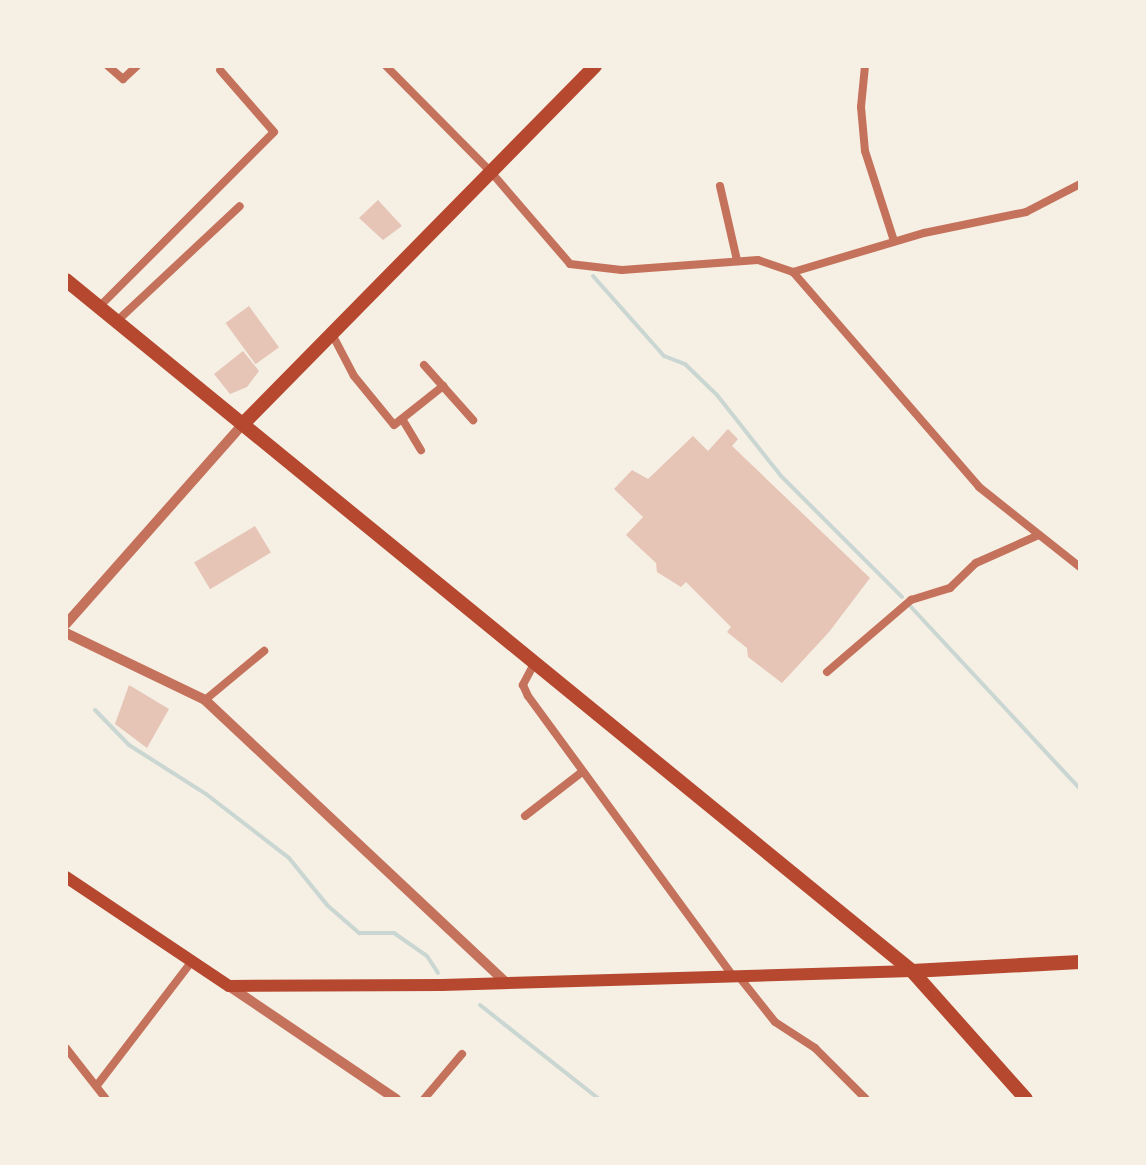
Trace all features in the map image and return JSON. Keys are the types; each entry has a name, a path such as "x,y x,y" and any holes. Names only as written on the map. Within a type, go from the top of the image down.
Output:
{"highway":[{"path":"243,424 591,68"},
{"path":"66,280 912,971 1021,1097"},
{"path":"912,971 1080,962"}],"main road":[{"path":"66,877 229,986 737,978 912,971"}],"street":[{"path":"108,66 123,79 137,66"},
{"path":"386,66 491,172 570,264 622,270 758,260 793,272 979,487 1080,567"},
{"path":"865,66 865,151 894,241"},
{"path":"99,307 274,132 220,70"},
{"path":"793,272 894,241 1026,212 1080,184"},
{"path":"720,186 737,260"},
{"path":"117,321 240,206"},
{"path":"332,334 349,368 390,423 404,422 443,386"},
{"path":"424,365 473,420"},
{"path":"404,422 421,450"},
{"path":"66,624 243,424"},
{"path":"827,672 911,600 950,588 976,563 1039,535"},
{"path":"66,633 205,700 506,983"},
{"path":"205,700 264,651"},
{"path":"534,664 523,685 528,696 737,978 775,1022 815,1048 866,1099"},
{"path":"525,816 582,772"},
{"path":"98,1084 192,961"},
{"path":"229,986 396,1099"},
{"path":"66,1048 98,1084 106,1099"},
{"path":"424,1099 462,1054"}],"building":[{"path":"378,200 402,226 383,240 359,218"},
{"path":"249,306 279,347 256,364 226,323"},
{"path":"243,351 259,371 247,387 230,394 214,374"},
{"path":"728,429 738,439 732,446 870,578 829,632 782,683 748,657 747,648 727,632 731,627 686,582 681,587 657,572 656,563 626,535 643,517 614,489 632,470 648,479 693,436 708,451"},
{"path":"255,526 271,553 210,589 194,563"},
{"path":"129,685 169,709 147,748 115,724"}],"waterway":[{"path":"593,276 664,356 685,364 717,395 781,476 902,597"},
{"path":"911,607 1080,789"},
{"path":"95,710 129,745 206,794 289,858 327,905 359,933 394,933 427,956 438,973"},
{"path":"480,1005 599,1099"}]}
